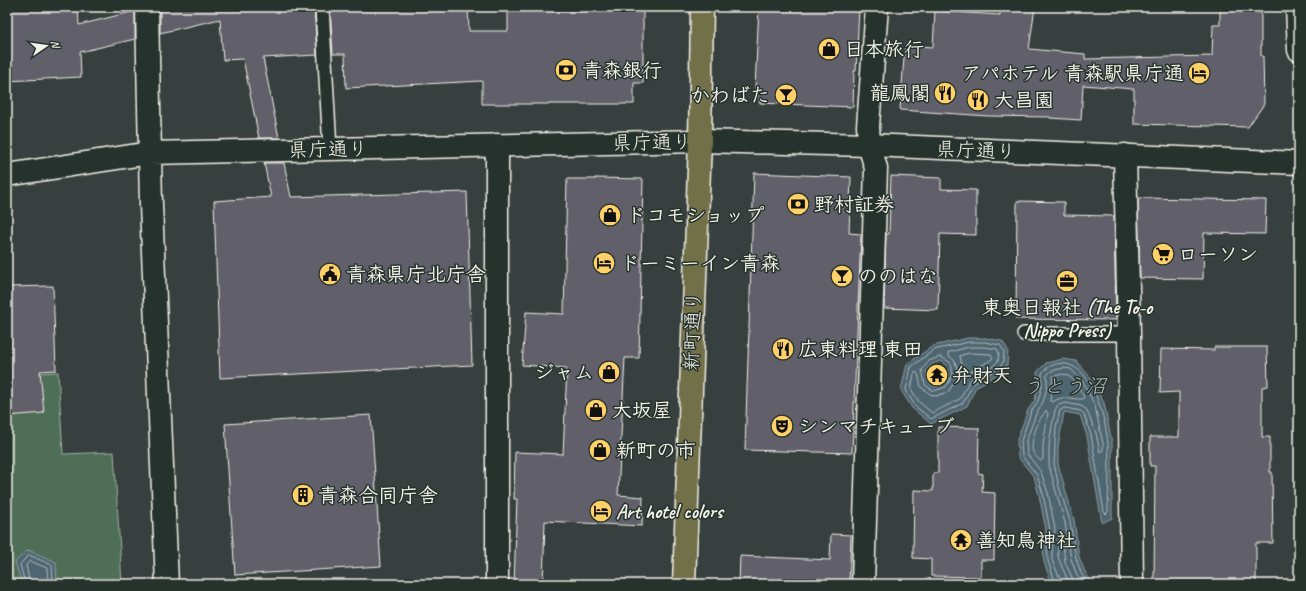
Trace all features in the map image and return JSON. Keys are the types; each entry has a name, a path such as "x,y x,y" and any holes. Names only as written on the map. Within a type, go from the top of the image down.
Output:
{"main road":[{"name":"新町通り","path":"684,584 700,141 702,7"}],"street":[{"path":"147,7 150,153 167,584"},
{"path":"863,584 876,168 868,145 868,126 877,7"},
{"path":"1297,7 1299,50"},
{"name":"県庁通り","path":"7,176 150,153 700,141 868,145 1299,163"},
{"path":"497,145 497,584"},
{"path":"1125,155 1132,584"}],"lane":[{"path":"322,7 330,149"},
{"path":"1024,334 1129,334"}],"green space":[{"path":"58,372 63,454 114,452 122,584 7,584 7,375"}],"water":[{"path":"968,338 986,338 1002,341 1008,350 1007,365 999,373 976,387 967,406 931,424 912,408 901,390 907,364 933,346","holes":["941,361 947,365 949,373 943,384 935,387 929,383 926,371 932,364"]},
{"name":"うとう沼","path":"1063,359 1076,361 1090,377 1104,403 1112,443 1112,518 1102,523 1087,436 1080,415 1064,412 1058,447 1058,464 1074,520 1079,557 1085,572 1093,584 1054,584 1050,579 1044,562 1043,547 1046,530 1039,495 1034,477 1018,457 1017,440 1028,410 1035,400 1038,386 1037,372 1046,363"},
{"path":"28,550 56,562 57,584 22,584 15,562"}],"building":[{"path":"7,7 78,7 79,25 135,11 135,39 80,52 81,77 7,81"},
{"path":"160,7 314,7 317,55 263,58 279,138 259,138 243,59 223,60 220,19 160,33"},
{"path":"330,7 468,7 469,31 508,31 508,10 643,11 643,83 634,83 634,104 482,104 482,81 346,88 345,54 333,54"},
{"path":"759,7 859,7 853,107 760,103 755,87"},
{"path":"1000,7 1035,7 1029,49 1085,54 1085,59 1212,56 1213,25 1220,25 1220,7 1261,7 1261,56 1263,56 1264,104 1248,127 1134,124 1134,89 1083,85 1081,120 1050,117 988,116 900,110 905,45 933,47 935,11 1000,15"},
{"path":"264,163 284,163 291,197 467,192 472,365 220,378 214,201 271,197"},
{"path":"754,173 851,177 849,233 861,234 852,453 745,450"},
{"path":"891,176 941,178 941,189 976,190 976,235 940,234 938,310 884,308 886,234 889,234"},
{"path":"595,178 643,179 639,358 625,358 618,495 643,497 642,526 545,521 543,584 514,584 517,499 514,499 515,452 563,454 567,368 522,365 526,312 564,314 567,179 596,179"},
{"path":"1138,198 1266,200 1265,234 1204,233 1203,279 1140,278"},
{"name":"東奥日報社 (The To-o Nippo Press)","path":"1017,201 1064,202 1064,215 1114,216 1116,320 1016,319"},
{"path":"53,286 56,370 40,371 44,413 7,416 7,287"},
{"path":"1214,347 1267,347 1268,386 1262,387 1262,437 1270,437 1273,543 1256,543 1256,584 1154,584 1155,466 1150,466 1150,437 1179,437 1179,392 1160,393 1161,349 1214,350"},
{"name":"青森合同庁舎","path":"371,415 381,566 235,575 225,424"},
{"path":"938,427 979,428 978,473 983,474 982,492 995,493 994,560 981,560 981,577 931,576 931,559 913,558 914,490 933,491 933,473 938,473"},
{"path":"831,534 851,535 849,584 739,584 740,556 830,560"}],"place":[{"name":"日本旅行","path":"829,49"},
{"name":"青森銀行","path":"566,70"},
{"name":"アパホテル 青森駅県庁通","path":"1199,73"},
{"name":"龍鳳閣","path":"945,93"},
{"name":"かわばた","path":"786,95"},
{"name":"大昌園","path":"978,100"},
{"name":"野村証券","path":"798,204"},
{"name":"ドコモショップ","path":"610,215"},
{"name":"ローソン","path":"1163,254"},
{"name":"ドーミーイン青森","path":"604,263"},
{"name":"青森県庁北庁舎","path":"330,274"},
{"name":"ののはな","path":"842,276"},
{"name":"東奥日報社 (The To-o Nippo Press)","path":"1067,281"},
{"name":"広東料理 東田","path":"783,349"},
{"name":"ジャム","path":"609,372"},
{"name":"弁財天","path":"937,375"},
{"name":"大坂屋","path":"596,410"},
{"name":"シンマチキューブ","path":"782,426"},
{"name":"新町の市","path":"600,450"},
{"name":"青森合同庁舎","path":"303,495"},
{"name":"Art hotel colors","path":"601,511"},
{"name":"善知鳥神社","path":"961,540"}]}
